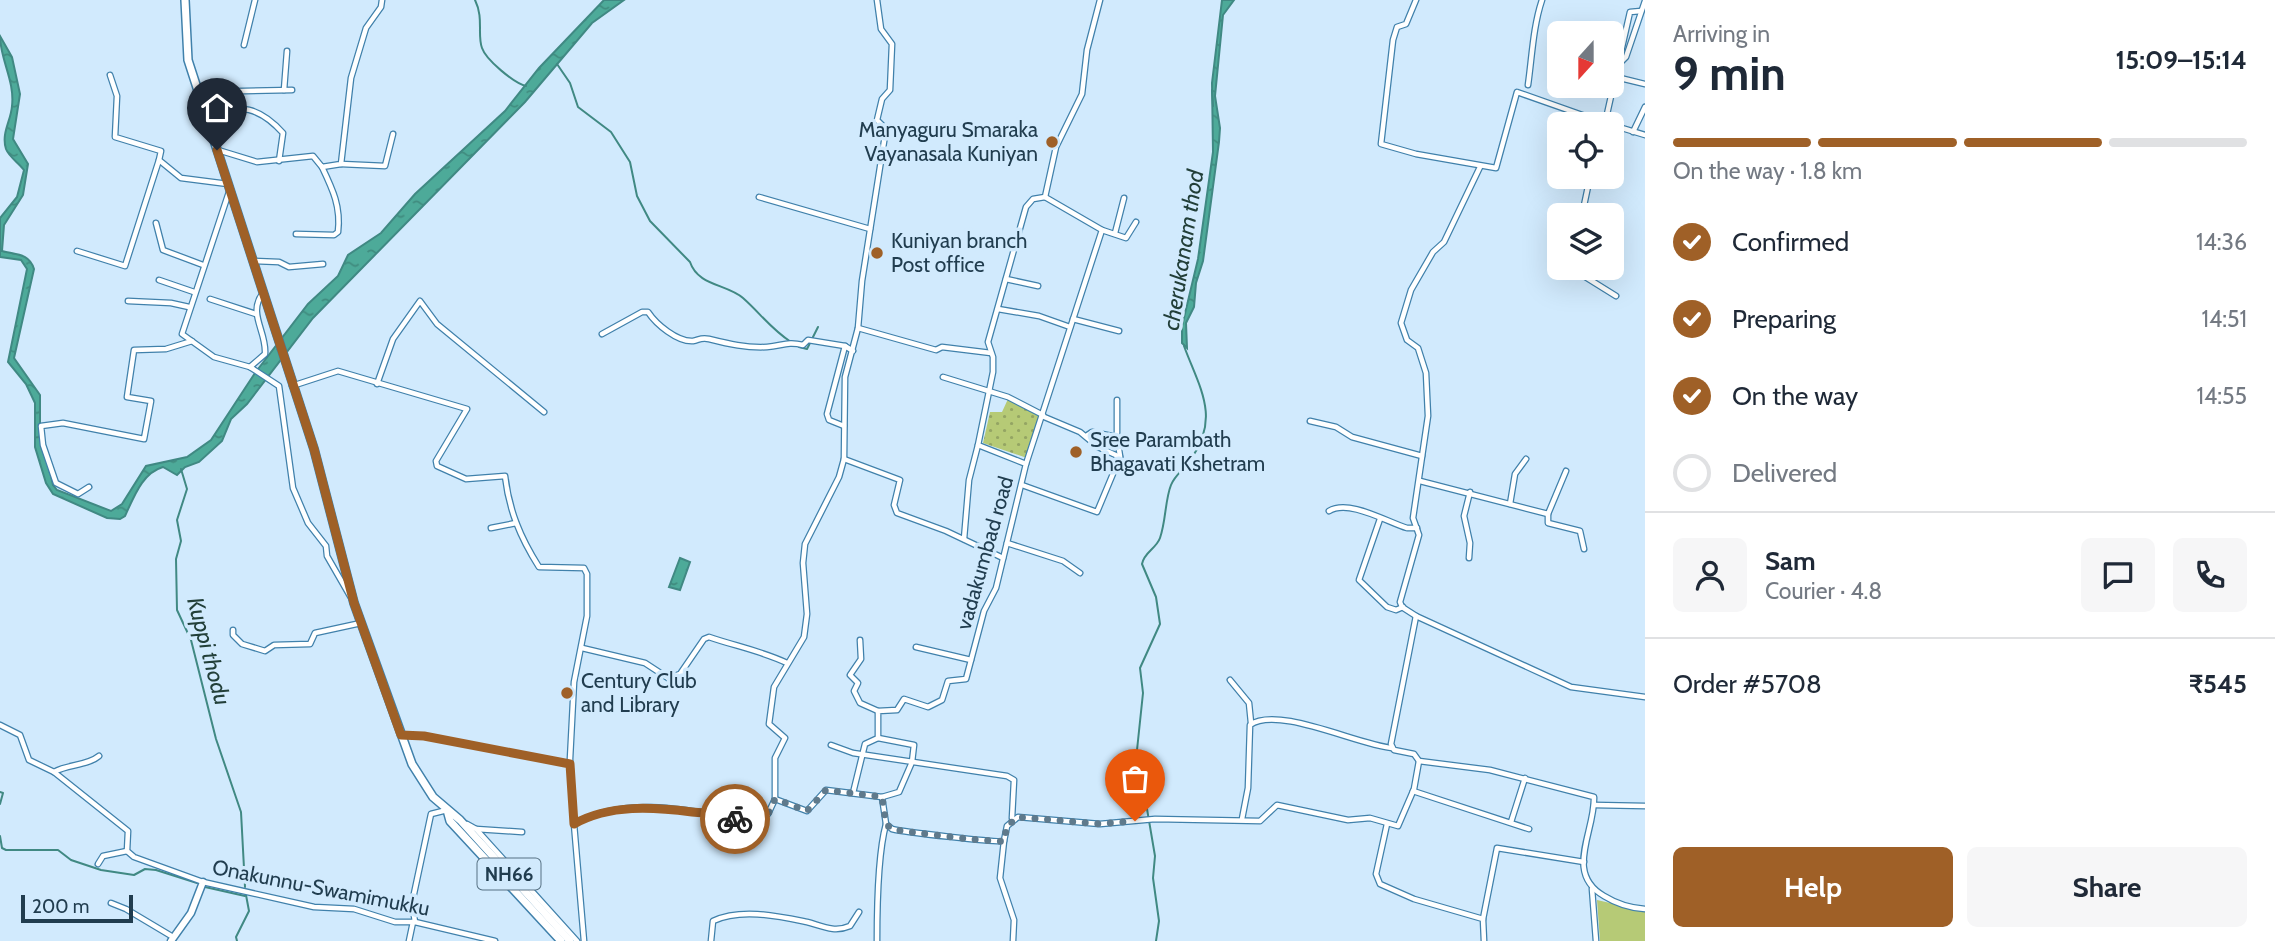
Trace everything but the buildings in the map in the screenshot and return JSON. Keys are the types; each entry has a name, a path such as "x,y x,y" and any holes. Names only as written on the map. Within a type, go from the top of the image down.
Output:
{"highway":[{"name":"NH66","path":"186,0 188,60 314,449 354,603 401,735 420,780 570,941"},
{"name":"NH66","path":"447,810 450,821 561,941"}],"main road":[{"path":"172,939 191,913 202,882"}],"street":[{"path":"244,45 255,0"},
{"path":"341,164 351,78 366,28 381,7 382,0"},
{"path":"574,824 606,811 647,808 720,812 736,819 759,821 768,814 775,799 775,758 785,738 769,724 774,687 804,637 807,614 803,563 805,544 839,477 844,458 845,377 858,328 886,129 877,120 882,99 890,90 892,44 881,29 877,0"},
{"path":"1045,197 1056,147 1082,94 1082,78 1100,0"},
{"path":"1416,0 1406,24 1397,27 1393,40 1381,144 1416,155 1480,167 1497,166 1517,92 1572,112"},
{"path":"1528,85 1535,46 1535,23 1542,0"},
{"path":"1624,59 1645,1"},
{"path":"1624,38 1630,12 1642,11"},
{"path":"284,90 286,51"},
{"path":"77,251 125,266 159,160 160,151 115,136 117,96 110,75"},
{"path":"1624,79 1645,84"},
{"path":"198,93 292,90"},
{"path":"204,110 240,106 270,118 283,133 279,161"},
{"path":"1633,132 1645,107"},
{"path":"1624,129 1645,135"},
{"path":"322,167 341,164 385,166 393,134"},
{"path":"217,150 257,162 313,156 322,167 337,197 340,216 338,232 334,235 296,234"},
{"path":"159,160 181,178 229,187 181,330 214,356 250,367 279,386 293,488 308,523 326,546 327,556 354,603"},
{"path":"1480,167 1444,242 1426,262 1404,310 1403,334 1418,348 1426,373 1428,416 1413,519 1419,535 1400,602 1416,617 1571,687 1645,697"},
{"path":"759,197 870,229"},
{"path":"964,539 968,524 969,480 994,363 988,342 1026,207 1033,199 1045,197 1102,230 1126,238 1136,222"},
{"path":"1115,233 1124,198"},
{"path":"156,223 163,250 203,265"},
{"path":"1026,464 1102,230"},
{"path":"253,261 279,262 289,267 323,264"},
{"path":"1006,279 1038,286"},
{"path":"159,280 194,292"},
{"path":"1590,280 1616,296"},
{"path":"250,367 265,354 266,345 256,314 257,300 262,293"},
{"path":"210,299 256,314"},
{"path":"128,301 171,303 189,307"},
{"path":"377,384 393,339 421,302 437,324 544,412"},
{"path":"998,309 1039,316 1070,327"},
{"path":"601,334 642,312 648,312 658,325 693,341 705,338 736,347 748,344 765,347 785,341 803,345 808,340 845,346 853,351"},
{"path":"1073,319 1119,331"},
{"path":"858,328 936,350 942,347 991,353"},
{"path":"89,487 78,494 56,483 43,445 41,426 63,423 144,439 151,401 127,397 134,349 166,349 192,341"},
{"path":"844,426 829,420 827,414 845,346"},
{"path":"292,386 338,371 467,409 436,461 437,466 467,480 505,476 509,505 522,540 539,567 583,568 587,574 587,616 574,682 570,764 584,941"},
{"path":"943,377 990,391 1086,436 1098,447 1120,457"},
{"path":"1022,485 1097,512 1120,457 1121,448 1117,437 1118,400"},
{"path":"1310,421 1336,427 1352,437 1422,456"},
{"path":"1086,436 1092,432 1117,437"},
{"name":"vadakumbad road","path":"878,710 897,710 902,700 928,707 942,700 948,681 965,679 984,611 996,588 1026,464 978,445"},
{"path":"844,458 900,480 894,505 897,513 964,539 1003,558"},
{"path":"1510,504 1516,474 1526,459"},
{"path":"1566,471 1548,514 1548,523 1580,531 1584,549"},
{"path":"1420,481 1548,514"},
{"path":"1469,558 1470,543 1464,516 1470,492"},
{"path":"1329,511 1338,507 1407,528 1417,528"},
{"path":"1380,519 1359,580 1387,607 1396,610 1403,607"},
{"path":"491,528 516,523"},
{"path":"1007,543 1063,561 1080,572"},
{"path":"1392,748 1416,617"},
{"path":"233,631 242,644 265,650 284,643 310,643 315,634 361,623"},
{"path":"582,648 645,663 668,678 680,674 704,639 709,637 735,647 765,652 787,663"},
{"path":"860,640 861,659 850,675 858,682 854,691 860,703 878,710 878,738"},
{"path":"916,648 971,660"},
{"path":"1230,680 1249,703 1251,723 1248,788 1242,820"},
{"path":"1251,723 1269,719 1290,722 1414,754 1419,761 1525,778 1573,793 1591,795 1594,805 1584,862 1585,880 1592,888 1621,905 1645,909"},
{"path":"0,725 20,735 29,760 54,772 128,831 127,851 103,856 98,864"},
{"path":"401,735 424,736 570,764"},
{"path":"775,799 807,811 826,790 882,797 899,792 912,762 914,745 878,738 865,744 853,793"},
{"path":"831,745 863,755 1007,776 1014,780 1012,818 1004,841 1000,878 1014,920 1013,941"},
{"path":"54,772 71,764 92,761 99,756"},
{"path":"1012,818 1100,824 1155,819 1260,821 1277,805 1348,820 1370,818 1387,824 1401,823 1413,791 1419,761"},
{"path":"1511,822 1525,778"},
{"path":"1413,791 1529,829"},
{"path":"877,941 882,862 879,844 886,824 882,797"},
{"path":"1594,805 1645,806"},
{"path":"409,941 414,922 412,903 431,814 447,810"},
{"path":"460,820 475,829 577,941"},
{"path":"886,824 900,831 957,835 995,844 1004,841"},
{"path":"1387,824 1376,874 1380,884 1414,899 1483,919"},
{"path":"475,829 522,832"},
{"path":"1484,941 1483,919 1497,848 1584,862"},
{"name":"Onakunnu-Swamimukku","path":"127,851 202,882 314,906 354,909 395,922 414,922 495,941"},
{"path":"1592,888 1596,941"},
{"path":"111,903 126,909 172,939"},
{"path":"710,941 713,921 726,917 762,915 837,930 850,926 859,912"}],"shaded area":[{"path":"1008,399 1040,415 1027,458 983,443 990,412 1002,412"},
{"path":"1597,900 1645,911 1645,941 1600,941"}],"water":[{"path":"604,0 624,0 592,23 525,102 313,318 247,404 231,419 222,441 199,462 185,467 177,475 163,467 149,475 125,516 120,519 107,518 53,494 46,483 35,447 35,403 26,384 8,362 27,269 21,260 0,257 0,218 17,197 24,170 6,149 5,132 12,97 0,36 12,57 20,94 13,139 28,164 23,195 4,225 2,251 25,257 34,269 14,358 40,395 40,424 53,485 57,490 111,511 122,504 146,466 187,457 211,440 255,373 308,304 338,276 348,255 381,233 415,194 505,111 539,68"},
{"path":"1222,0 1234,0 1223,15 1215,96 1220,128 1219,142 1203,261 1196,283 1194,307 1186,323 1187,348 1182,343 1182,326 1198,259 1213,152 1212,83"},
{"path":"680,558 690,562 680,590 669,587"}],"waterway":[{"path":"475,0 482,48 501,70 526,86"},
{"path":"557,64 570,83 578,107 611,132 630,162 637,196 650,221 690,262 699,276 743,298 791,342"},
{"name":"cherukanam thod","path":"1212,90 1213,106"},
{"path":"799,347 807,349 818,327"},
{"name":"cherukanam thod","path":"1156,941 1159,921 1153,878 1155,856 1137,750 1143,693 1140,668 1160,624 1156,597 1142,564 1160,538 1171,485 1191,459 1205,429 1206,416 1201,389 1184,346"},
{"name":"Kuppi thodu","path":"181,469 187,489 177,520 181,541 176,559 177,610 191,640 216,739 241,812 245,887"},
{"path":"0,792 3,793 0,804"},
{"path":"0,836 2,848 6,850 58,850 71,860 101,870 134,875 145,869 156,870 197,883"},
{"path":"205,887 245,896"},
{"path":"237,941 236,937 249,911 246,895"}],"way so far":[{"path":"735,819 759,821 768,814 775,799 807,811 826,790 882,797 886,824 892,829 957,835 995,844 1004,841 1007,826 1012,818 1018,817 1100,824 1135,821"}],"place":[{"name":"Manyaguru Smaraka Vayanasala Kuniyan","path":"1052,142"},
{"name":"Kuniyan branch Post office","path":"877,253"},
{"name":"Sree Parambath Bhagavati Kshetram","path":"1076,452"},
{"name":"Century Club and Library","path":"567,693"}],"route":[{"path":"217,150 314,449 346,578 401,735 424,736 570,764 574,824 606,811 647,808 720,812 735,819"}]}
